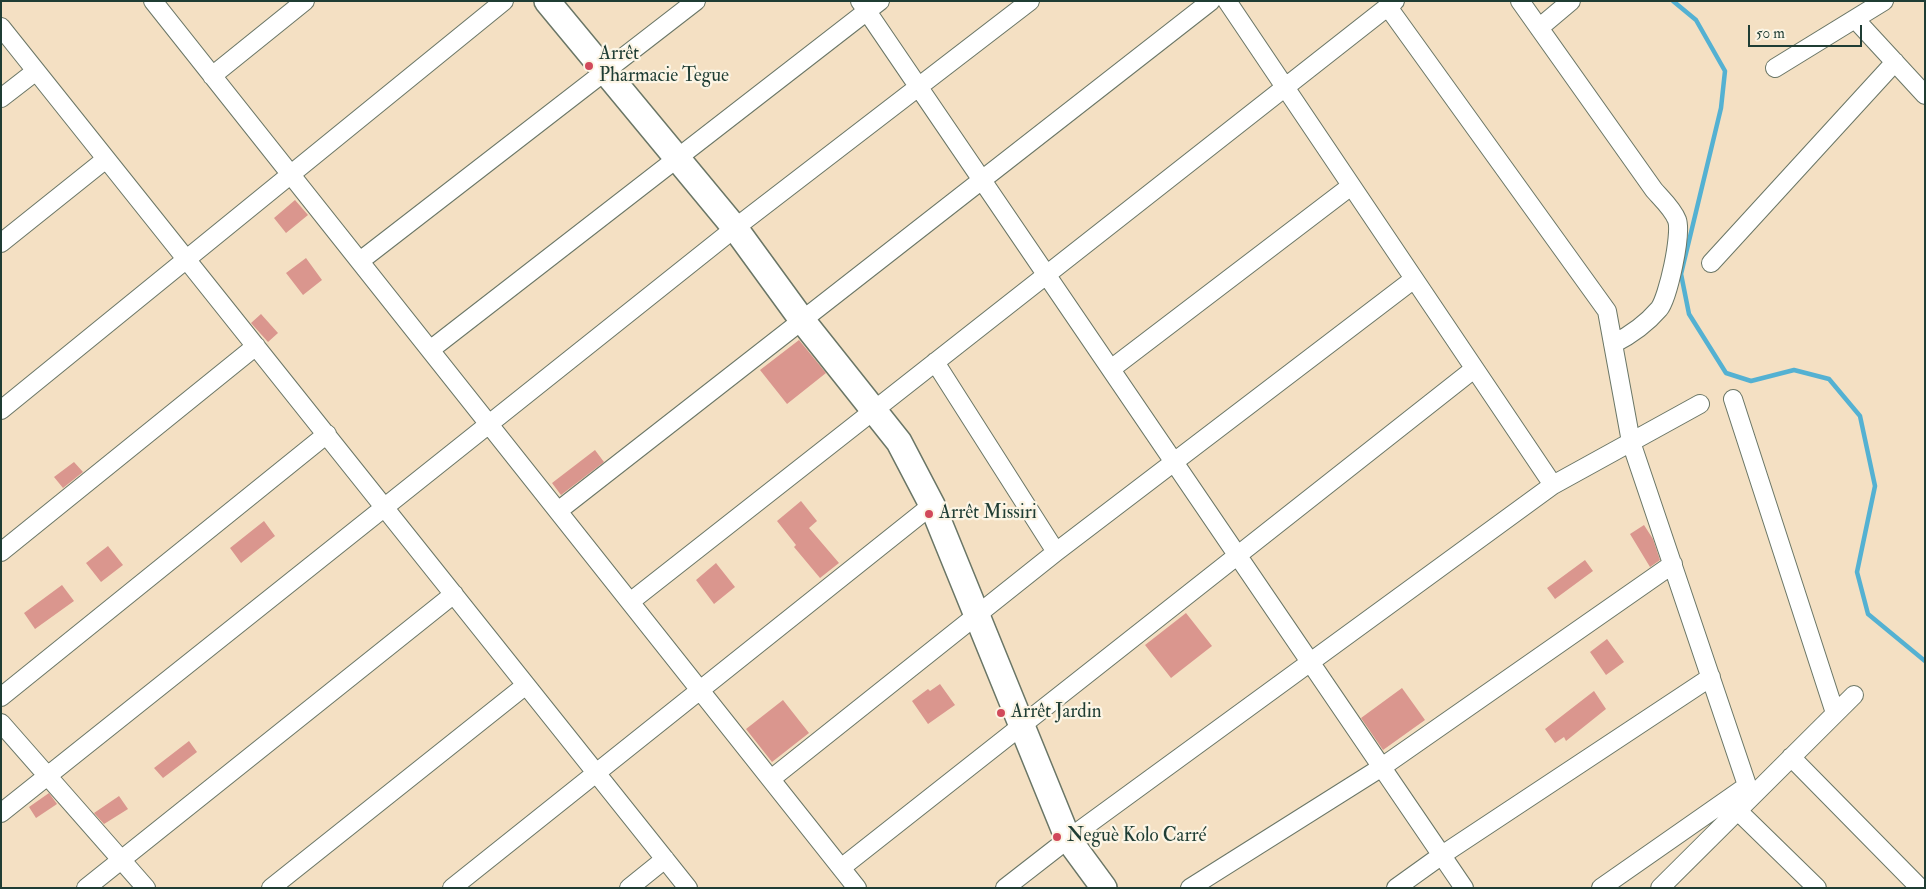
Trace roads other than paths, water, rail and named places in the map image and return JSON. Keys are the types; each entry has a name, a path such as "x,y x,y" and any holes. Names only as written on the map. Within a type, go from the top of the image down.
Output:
{"street":[{"path":"153,1 857,888"},
{"path":"212,76 305,1"},
{"path":"1,410 504,1"},
{"path":"547,1 734,228 802,320 899,442 932,505 1068,839 1104,888"},
{"path":"360,261 696,1"},
{"path":"1,813 734,228 1030,1"},
{"path":"558,511 1211,1"},
{"path":"1227,1 1553,485"},
{"path":"1520,1 1654,190 1677,219 1679,239 1667,292 1659,308 1627,336 1613,344"},
{"path":"1539,28 1571,1"},
{"path":"1775,68 1884,1"},
{"path":"630,602 1391,4 1607,310 1631,442 1749,792 1738,810 1660,888"},
{"path":"430,350 677,158 869,5 919,87 1464,888"},
{"path":"1855,19 1925,94"},
{"path":"1,27 688,888"},
{"path":"1711,263 1895,62"},
{"path":"1,98 36,71"},
{"path":"1,243 106,159"},
{"path":"1111,369 1351,186"},
{"path":"771,779 1056,552 1414,279"},
{"path":"1,552 256,346"},
{"path":"935,362 1056,552"},
{"path":"841,868 1236,554 1474,369"},
{"path":"1733,398 1835,713"},
{"path":"1005,888 1068,839 1553,485 1700,404"},
{"path":"1,697 326,434"},
{"path":"452,888 932,505"},
{"path":"1190,888 1382,767 1672,564"},
{"path":"86,888 454,594"},
{"path":"1396,888 1442,855 1711,677"},
{"path":"271,888 526,685"},
{"path":"1601,888 1749,792 1791,757 1854,695"},
{"path":"1,723 146,888"},
{"path":"1791,757 1920,888"},
{"path":"1738,810 1817,888"},
{"path":"628,888 665,859"}],"waterway":[{"path":"1673,1 1696,20 1725,71 1721,108 1681,274 1689,314 1726,373 1751,381 1794,370 1829,379 1860,416 1875,486 1857,572 1868,614 1925,661"}],"place":[{"name":"Arrêt Pharmacie Tegue","path":"589,66"},
{"name":"Arrêt Missiri","path":"929,514"},
{"name":"Arrêt Jardin","path":"1001,713"},
{"name":"Neguè Kolo Carré","path":"1057,837"}]}
